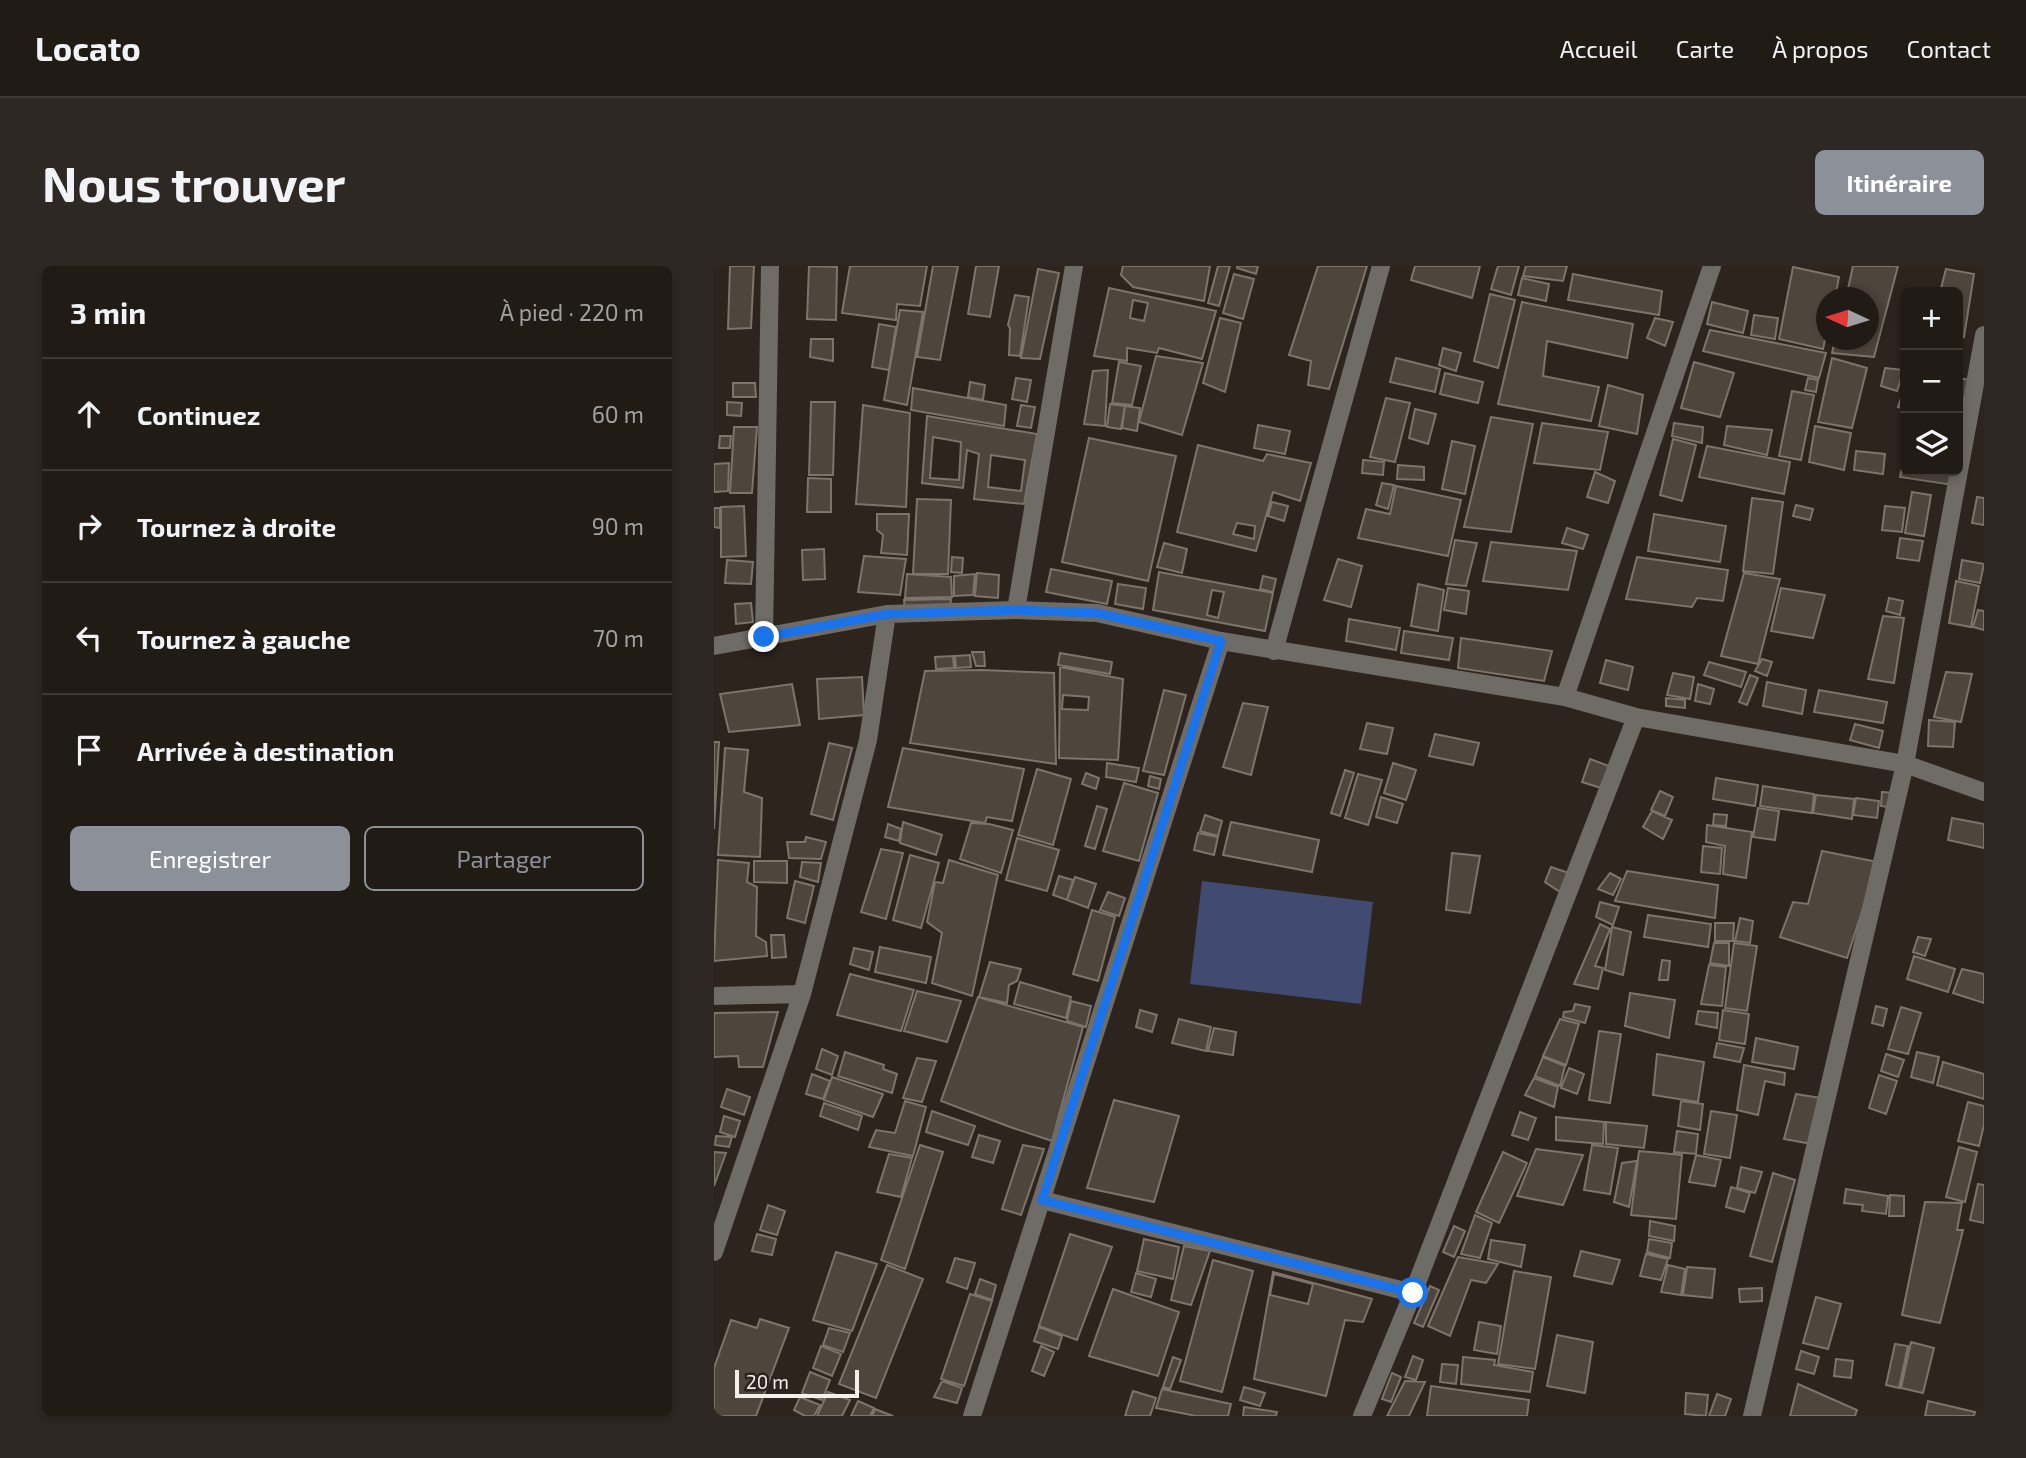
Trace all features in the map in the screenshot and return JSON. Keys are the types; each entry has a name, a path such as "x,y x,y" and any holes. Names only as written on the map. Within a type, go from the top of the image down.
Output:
{"street":[{"path":"764,637 770,266"},
{"path":"1016,610 1074,266"},
{"path":"1274,651 1381,266"},
{"path":"1565,697 1712,266"},
{"path":"1752,1416 1905,764 1984,335"},
{"path":"714,646 887,614 1016,610 1097,613 1274,651 1565,697 1636,717 1905,764 1984,792"},
{"path":"714,1252 802,994 868,740 887,614"},
{"path":"972,1416 1221,641"},
{"path":"1362,1416 1413,1293 1636,717"},
{"path":"714,996 802,994"},
{"path":"1042,1200 1413,1293"}],"shaded area":[{"path":"1202,881 1373,902 1361,1004 1190,984"}],"building":[{"path":"730,266 754,266 751,328 728,329"},
{"path":"809,266 837,267 836,320 807,319"},
{"path":"850,266 927,266 920,306 897,304 896,320 842,313"},
{"path":"933,266 958,266 940,360 917,357"},
{"path":"976,266 999,266 990,317 968,314"},
{"path":"1123,266 1210,266 1204,301 1133,287 1121,275"},
{"path":"1218,266 1230,266 1219,306 1208,303"},
{"path":"1237,266 1258,266 1256,274"},
{"path":"1318,266 1367,266 1329,389 1308,385 1311,361 1289,355"},
{"path":"1415,266 1480,266 1472,298 1411,280"},
{"path":"1498,266 1519,266 1511,295 1491,289"},
{"path":"1526,266 1567,266 1563,281 1523,276"},
{"path":"1853,266 1898,266 1879,338 1879,287 1848,287"},
{"path":"1793,267 1839,277 1837,287 1816,287 1816,347 1779,339"},
{"path":"1038,269 1059,273 1040,359 1021,358"},
{"path":"1946,269 1974,274 1964,337 1963,287 1941,287"},
{"path":"1234,274 1254,279 1243,319 1223,313"},
{"path":"1573,274 1662,291 1659,315 1568,300"},
{"path":"1522,278 1549,284 1546,301 1518,295"},
{"path":"1109,288 1216,311 1202,359 1159,348 1157,353 1127,348 1127,361 1094,356","holes":["1133,300 1148,303 1144,321 1130,318"]},
{"path":"1490,294 1515,300 1498,368 1474,361"},
{"path":"1015,295 1029,297 1020,356 1009,355 1008,325"},
{"path":"1522,302 1633,324 1627,358 1547,341 1543,376 1599,387 1591,421 1498,404"},
{"path":"1712,302 1748,311 1743,333 1707,324"},
{"path":"900,310 923,312 907,405 884,400"},
{"path":"1754,315 1778,318 1775,339 1751,335"},
{"path":"1220,318 1241,323 1225,392 1203,383"},
{"path":"1655,318 1673,322 1665,346 1647,338"},
{"path":"879,324 896,327 889,370 872,367"},
{"path":"1710,330 1826,353 1819,378 1703,351"},
{"path":"811,339 833,339 833,361 810,357"},
{"path":"1443,348 1461,353 1456,371 1439,365"},
{"path":"1833,350 1876,350 1874,357 1832,353"},
{"path":"1156,356 1203,363 1182,435 1139,422"},
{"path":"1396,358 1440,369 1435,392 1390,382"},
{"path":"1832,358 1867,368 1852,428 1818,422"},
{"path":"1119,362 1141,366 1132,405 1112,403"},
{"path":"1694,362 1734,373 1720,417 1681,408"},
{"path":"1885,368 1900,370 1897,391 1881,386"},
{"path":"1108,370 1105,426 1084,424 1093,371"},
{"path":"1445,373 1483,382 1478,403 1440,394"},
{"path":"1016,378 1031,380 1027,402 1012,399"},
{"path":"1808,378 1818,380 1816,392 1805,390"},
{"path":"1963,379 1970,380 1963,430"},
{"path":"970,382 985,385 983,400 968,397"},
{"path":"733,383 755,383 756,397 733,397"},
{"path":"1608,385 1643,395 1637,434 1599,426"},
{"path":"913,388 1006,405 1004,426 911,410"},
{"path":"1792,391 1814,395 1801,460 1779,456"},
{"path":"1386,398 1410,403 1395,462 1370,457"},
{"path":"727,402 742,403 741,416 727,415"},
{"path":"811,402 835,402 833,475 809,475"},
{"path":"1110,404 1125,406 1121,429 1107,427"},
{"path":"863,405 910,413 906,507 856,504"},
{"path":"1021,405 1035,407 1031,428 1017,426"},
{"path":"1125,406 1140,408 1137,431 1122,428"},
{"path":"1415,409 1436,414 1428,444 1409,438"},
{"path":"927,416 1037,434 1024,504 974,499 979,454 967,450 963,488 922,483","holes":["933,437 961,442 959,480 930,478","991,455 1025,460 1021,491 988,487"]},
{"path":"1491,417 1533,424 1511,532 1464,527"},
{"path":"1542,423 1608,432 1600,470 1534,463"},
{"path":"1674,423 1703,427 1702,443 1672,436"},
{"path":"1258,425 1290,431 1285,454 1254,448"},
{"path":"1727,426 1772,430 1767,455 1724,445"},
{"path":"1815,426 1851,433 1844,470 1809,462"},
{"path":"734,427 757,427 752,493 730,493"},
{"path":"720,436 731,436 730,448 719,448"},
{"path":"1089,438 1176,456 1148,581 1062,562"},
{"path":"1673,439 1696,445 1682,501 1660,495"},
{"path":"1452,441 1475,446 1465,494 1442,489"},
{"path":"1198,445 1263,461 1267,454 1311,463 1300,501 1273,492 1256,551 1177,532","holes":["1237,523 1255,526 1254,539 1233,534"]},
{"path":"1707,446 1790,462 1784,494 1699,477"},
{"path":"1856,451 1885,454 1883,474 1854,470"},
{"path":"1363,460 1384,462 1383,475 1362,473"},
{"path":"729,463 728,491 714,492 714,464"},
{"path":"1398,465 1424,467 1424,480 1397,479"},
{"path":"1595,472 1615,481 1608,503 1587,497"},
{"path":"1900,476 1956,476 1953,485"},
{"path":"808,478 831,479 831,512 807,512"},
{"path":"1382,483 1394,485 1388,509 1376,505"},
{"path":"1396,486 1461,500 1448,556 1358,538 1366,509 1390,514"},
{"path":"1912,492 1931,495 1924,536 1905,533"},
{"path":"1977,497 1984,498 1984,525 1972,523"},
{"path":"1752,498 1783,502 1773,574 1743,571"},
{"path":"917,499 951,500 948,574 913,574"},
{"path":"1272,502 1288,506 1284,521 1268,516"},
{"path":"1796,505 1813,509 1810,520 1793,516"},
{"path":"744,506 746,556 721,557 721,507"},
{"path":"1885,506 1905,508 1902,532 1882,530"},
{"path":"714,508 720,508 720,528 714,527"},
{"path":"877,514 909,514 907,555 881,553 883,535 877,530"},
{"path":"1654,514 1726,526 1720,562 1648,551"},
{"path":"1567,528 1588,535 1583,549 1562,543"},
{"path":"1900,538 1923,541 1919,561 1897,558"},
{"path":"1455,540 1477,543 1466,586 1446,584"},
{"path":"1491,542 1577,551 1568,590 1483,581"},
{"path":"1164,543 1187,549 1182,573 1157,567"},
{"path":"824,549 825,579 803,580 802,550"},
{"path":"864,556 906,559 900,595 858,592"},
{"path":"952,557 963,558 962,573 951,572"},
{"path":"1637,557 1728,570 1723,601 1697,598 1692,607 1626,599"},
{"path":"1338,559 1362,566 1351,607 1324,600"},
{"path":"727,560 753,562 751,584 725,583"},
{"path":"1962,560 1984,564 1980,583 1959,579"},
{"path":"1051,569 1112,581 1107,604 1046,592"},
{"path":"1159,572 1273,593 1265,631 1153,610","holes":["1212,590 1224,592 1218,618 1207,615"]},
{"path":"977,573 999,575 998,598 975,596"},
{"path":"1744,573 1780,579 1758,664 1721,656"},
{"path":"907,574 951,577 952,597 905,598"},
{"path":"975,574 973,595 954,596 954,576"},
{"path":"1263,576 1276,579 1273,592 1260,589"},
{"path":"1956,581 1979,586 1971,627 1949,623"},
{"path":"1118,584 1146,588 1143,609 1115,604"},
{"path":"1418,584 1444,590 1438,631 1411,626"},
{"path":"1448,588 1469,591 1466,614 1444,610"},
{"path":"1781,588 1825,595 1813,638 1771,631"},
{"path":"1889,598 1903,601 1900,615 1886,611"},
{"path":"951,599 950,609 905,612 904,600"},
{"path":"751,603 753,622 736,624 735,604"},
{"path":"1978,610 1984,611 1984,630 1973,627"},
{"path":"1883,616 1904,618 1894,683 1868,679"},
{"path":"1349,619 1400,628 1396,650 1346,641"},
{"path":"1404,631 1453,638 1449,660 1401,653"},
{"path":"1461,638 1552,651 1544,681 1458,668"},
{"path":"972,652 984,652 985,666 976,666"},
{"path":"1060,653 1112,662 1110,674 1058,665"},
{"path":"970,655 971,667 956,668 955,656"},
{"path":"953,656 954,668 936,669 935,657"},
{"path":"1762,659 1772,662 1767,676 1755,671"},
{"path":"1606,660 1633,667 1628,690 1600,683"},
{"path":"1709,662 1746,672 1741,687 1704,675"},
{"path":"1060,667 1123,679 1118,760 1059,758","holes":["1063,695 1089,697 1088,710 1062,709"]},
{"path":"925,671 1054,673 1056,764 910,743"},
{"path":"1946,672 1972,674 1961,722 1934,717"},
{"path":"1673,673 1694,677 1690,699 1667,695"},
{"path":"1750,675 1758,678 1747,705 1739,702"},
{"path":"862,677 864,715 819,719 817,679"},
{"path":"1767,682 1806,690 1802,714 1763,706"},
{"path":"792,684 800,725 729,732 720,694"},
{"path":"1698,684 1714,689 1710,704 1695,701"},
{"path":"1164,690 1186,695 1164,775 1143,771"},
{"path":"1819,690 1887,702 1883,723 1814,712"},
{"path":"1666,698 1685,700 1685,708 1666,706"},
{"path":"1243,703 1268,707 1251,775 1223,767"},
{"path":"1929,720 1955,722 1953,747 1928,746"},
{"path":"1367,723 1393,728 1387,754 1360,749"},
{"path":"1855,724 1883,731 1879,748 1850,740"},
{"path":"1435,734 1479,743 1473,765 1429,756"},
{"path":"714,742 719,742 714,829"},
{"path":"829,743 852,748 833,820 811,814"},
{"path":"725,748 748,750 744,792 762,798 760,857 718,855"},
{"path":"903,748 1024,769 1012,821 987,817 985,823 888,807"},
{"path":"1590,759 1609,766 1601,788 1582,782"},
{"path":"1107,763 1139,768 1136,782 1106,777"},
{"path":"1393,763 1416,770 1406,800 1384,793"},
{"path":"1037,769 1071,779 1053,845 1018,835"},
{"path":"1345,770 1354,773 1340,816 1331,813"},
{"path":"1086,773 1099,778 1096,789 1082,784"},
{"path":"1358,774 1382,780 1368,825 1345,818"},
{"path":"1150,776 1161,779 1159,789 1148,786"},
{"path":"1716,778 1758,785 1755,806 1713,799"},
{"path":"1124,783 1158,793 1139,861 1103,851"},
{"path":"1763,786 1814,794 1812,813 1760,806"},
{"path":"1660,791 1673,797 1665,816 1651,810"},
{"path":"1882,792 1896,793 1894,808 1881,806"},
{"path":"1816,795 1854,799 1852,819 1813,813"},
{"path":"1381,797 1403,804 1397,823 1376,817"},
{"path":"1856,798 1879,801 1877,818 1853,815"},
{"path":"1097,806 1107,809 1095,849 1085,846"},
{"path":"1758,808 1779,811 1775,840 1753,837"},
{"path":"1652,811 1672,820 1663,839 1643,827"},
{"path":"1714,814 1727,815 1726,826 1713,825"},
{"path":"1205,815 1222,821 1218,836 1200,831"},
{"path":"1952,818 1984,824 1984,848 1948,840"},
{"path":"903,822 942,835 936,855 900,843"},
{"path":"1231,822 1319,840 1312,872 1223,855"},
{"path":"971,823 1013,830 1001,873 960,859"},
{"path":"888,824 901,829 899,841 885,837"},
{"path":"1707,825 1752,832 1746,878 1723,874 1725,846 1706,842"},
{"path":"1198,833 1218,837 1214,855 1194,850"},
{"path":"806,837 826,842 821,859 789,858 787,842 805,842"},
{"path":"1017,838 1059,850 1047,891 1006,880"},
{"path":"1703,846 1722,848 1720,874 1701,872"},
{"path":"881,849 903,853 886,919 861,912"},
{"path":"1822,851 1878,862 1847,958 1780,937 1793,902 1808,904"},
{"path":"1452,853 1480,856 1470,913 1446,910"},
{"path":"910,855 939,863 921,928 893,920"},
{"path":"718,860 749,863 747,882 757,887 756,936 766,942 767,956 714,961"},
{"path":"949,860 998,875 972,996 932,983 942,933 927,922 935,882 943,883"},
{"path":"754,861 787,861 787,883 754,882"},
{"path":"802,862 821,863 818,882 800,877"},
{"path":"1551,867 1569,873 1560,892 1545,882"},
{"path":"1627,871 1718,885 1715,918 1615,901"},
{"path":"1610,873 1621,879 1613,895 1598,889"},
{"path":"1059,876 1073,880 1067,900 1053,895"},
{"path":"1075,877 1096,884 1088,908 1067,900"},
{"path":"795,881 814,886 805,923 787,918"},
{"path":"1108,892 1125,898 1119,916 1100,910"},
{"path":"1600,902 1619,907 1613,925 1596,917"},
{"path":"1092,910 1115,917 1098,981 1073,974"},
{"path":"1648,915 1711,924 1708,947 1644,937"},
{"path":"1740,918 1753,921 1750,943 1735,941"},
{"path":"1715,923 1734,923 1733,941 1715,941"},
{"path":"1600,924 1610,929 1595,966 1603,968 1598,989 1574,984"},
{"path":"1612,927 1631,932 1623,975 1605,970"},
{"path":"771,935 784,935 786,957 772,958"},
{"path":"1918,937 1931,939 1925,956 1913,952"},
{"path":"1714,943 1729,943 1729,966 1710,963"},
{"path":"1734,943 1757,946 1747,1011 1725,1008"},
{"path":"880,947 931,957 926,983 875,972"},
{"path":"854,948 873,952 869,970 850,964"},
{"path":"1914,956 1955,969 1948,992 1907,979"},
{"path":"1662,960 1670,961 1668,980 1659,980"},
{"path":"990,962 1021,969 1017,981 1009,985 1007,1003 979,997"},
{"path":"1709,965 1726,967 1722,1006 1701,1004"},
{"path":"1962,969 1984,974 1984,1003 1953,993"},
{"path":"850,974 914,990 901,1031 837,1015"},
{"path":"1020,982 1071,997 1066,1018 1014,1004"},
{"path":"917,991 961,1001 947,1042 904,1031"},
{"path":"1630,993 1675,1000 1669,1038 1625,1026"},
{"path":"978,997 1083,1027 1052,1141 941,1101"},
{"path":"1071,1001 1091,1006 1086,1027 1067,1021"},
{"path":"1575,1004 1590,1007 1585,1023 1563,1017 1564,1012 1573,1011"},
{"path":"1876,1006 1887,1009 1883,1026 1872,1023"},
{"path":"1901,1007 1921,1013 1908,1054 1888,1049"},
{"path":"1140,1010 1157,1015 1152,1032 1136,1027"},
{"path":"1723,1010 1749,1014 1745,1044 1719,1040"},
{"path":"1698,1011 1718,1013 1717,1028 1696,1024"},
{"path":"778,1012 763,1067 739,1067 738,1056 714,1057 714,1013"},
{"path":"1179,1019 1211,1027 1206,1051 1172,1043"},
{"path":"1560,1019 1579,1024 1566,1065 1543,1056"},
{"path":"1214,1028 1236,1032 1233,1055 1208,1051"},
{"path":"1599,1031 1621,1034 1610,1103 1589,1100"},
{"path":"1756,1038 1798,1047 1794,1069 1752,1062"},
{"path":"1717,1043 1744,1048 1740,1062 1714,1057"},
{"path":"822,1049 838,1056 832,1075 816,1069"},
{"path":"845,1052 884,1065 883,1069 897,1074 892,1093 838,1076"},
{"path":"1917,1052 1939,1057 1933,1083 1911,1077"},
{"path":"1657,1054 1704,1062 1698,1102 1653,1095"},
{"path":"1886,1054 1904,1060 1898,1077 1881,1071"},
{"path":"1543,1057 1565,1066 1560,1086 1535,1076"},
{"path":"917,1058 936,1061 922,1102 903,1098"},
{"path":"1943,1062 1984,1074 1984,1099 1937,1085"},
{"path":"1744,1065 1785,1073 1784,1085 1765,1081 1758,1115 1737,1110"},
{"path":"1569,1068 1584,1074 1577,1094 1561,1088"},
{"path":"812,1074 830,1081 823,1099 806,1094"},
{"path":"1879,1075 1897,1081 1886,1114 1869,1108"},
{"path":"832,1077 883,1094 873,1117 824,1100"},
{"path":"1534,1078 1558,1087 1554,1107 1525,1095"},
{"path":"727,1089 750,1097 744,1115 721,1107"},
{"path":"1796,1094 1821,1098 1812,1144 1784,1139"},
{"path":"1114,1100 1179,1116 1154,1202 1087,1188"},
{"path":"905,1101 926,1107 913,1156 869,1147 876,1130 895,1133"},
{"path":"1681,1101 1703,1104 1700,1130 1678,1126"},
{"path":"1968,1102 1984,1106 1984,1125 1979,1146 1958,1141"},
{"path":"824,1103 862,1116 858,1130 820,1116"},
{"path":"932,1111 975,1126 968,1145 926,1132"},
{"path":"1711,1111 1737,1115 1730,1158 1704,1154"},
{"path":"1520,1112 1536,1118 1528,1140 1512,1135"},
{"path":"724,1116 740,1121 735,1137 720,1132"},
{"path":"1556,1117 1604,1122 1603,1144 1556,1140"},
{"path":"1606,1122 1647,1126 1644,1148 1606,1144"},
{"path":"1677,1131 1698,1134 1696,1154 1674,1152"},
{"path":"979,1135 1000,1141 993,1163 972,1157"},
{"path":"716,1136 732,1137 729,1147 715,1145"},
{"path":"920,1145 943,1152 905,1269 881,1260"},
{"path":"1023,1145 1044,1149 1021,1215 1002,1209"},
{"path":"1592,1145 1618,1148 1610,1194 1584,1190"},
{"path":"1959,1147 1977,1152 1965,1202 1946,1197"},
{"path":"1536,1149 1583,1155 1563,1205 1517,1196"},
{"path":"1639,1151 1682,1155 1676,1219 1631,1215"},
{"path":"714,1152 726,1153 714,1186"},
{"path":"1503,1152 1527,1163 1499,1223 1476,1212"},
{"path":"889,1154 912,1158 901,1197 877,1192"},
{"path":"1696,1155 1721,1160 1715,1186 1689,1182"},
{"path":"1637,1161 1629,1207 1614,1202 1622,1163"},
{"path":"1741,1167 1762,1172 1755,1193 1737,1188"},
{"path":"1773,1173 1795,1180 1772,1262 1750,1256"},
{"path":"1978,1184 1984,1185 1984,1223 1970,1220"},
{"path":"1731,1187 1750,1193 1744,1212 1726,1207"},
{"path":"1846,1189 1888,1196 1886,1214 1862,1211 1863,1205 1844,1203"},
{"path":"1890,1195 1904,1196 1904,1216 1889,1216"},
{"path":"1925,1202 1962,1203 1957,1230 1963,1230 1940,1323 1902,1315"},
{"path":"768,1205 785,1211 777,1235 760,1230"},
{"path":"1475,1215 1492,1223 1480,1258 1461,1254"},
{"path":"1650,1221 1675,1226 1674,1241 1649,1236"},
{"path":"1454,1226 1465,1231 1454,1257 1443,1252"},
{"path":"757,1234 776,1239 772,1255 752,1251"},
{"path":"1070,1234 1112,1247 1077,1340 1039,1326"},
{"path":"1144,1239 1179,1247 1173,1279 1137,1271"},
{"path":"1649,1239 1672,1243 1670,1258 1647,1252"},
{"path":"1491,1240 1525,1245 1521,1267 1488,1259"},
{"path":"1184,1246 1210,1251 1191,1305 1171,1300"},
{"path":"1581,1251 1620,1260 1612,1284 1574,1276"},
{"path":"836,1252 877,1264 852,1331 813,1320"},
{"path":"1646,1254 1668,1259 1661,1280 1640,1276"},
{"path":"1458,1257 1498,1264 1486,1283 1471,1280 1450,1336 1428,1326"},
{"path":"955,1258 975,1263 967,1289 947,1282"},
{"path":"1213,1260 1253,1271 1222,1392 1180,1381"},
{"path":"887,1265 923,1279 876,1398 839,1384"},
{"path":"1668,1265 1685,1269 1681,1295 1661,1292"},
{"path":"1687,1267 1715,1269 1712,1298 1683,1295"},
{"path":"1514,1271 1551,1277 1535,1369 1498,1364"},
{"path":"1273,1272 1372,1299 1363,1322 1345,1320 1326,1396 1254,1379","holes":["1274,1274 1313,1284 1308,1304 1270,1295"]},
{"path":"1136,1273 1156,1279 1151,1297 1131,1292"},
{"path":"980,1279 996,1285 992,1300 975,1294"},
{"path":"1430,1286 1439,1290 1423,1327 1414,1323"},
{"path":"1762,1288 1762,1301 1740,1302 1739,1289"},
{"path":"1113,1289 1179,1312 1158,1376 1089,1356"},
{"path":"970,1294 992,1301 964,1386 941,1379"},
{"path":"1816,1297 1841,1304 1828,1349 1803,1343"},
{"path":"760,1319 789,1328 756,1416 714,1416 714,1368 731,1320 757,1328"},
{"path":"1479,1322 1501,1326 1497,1354 1474,1350"},
{"path":"1039,1327 1062,1336 1058,1349 1034,1341"},
{"path":"829,1328 850,1333 843,1352 823,1345"},
{"path":"1557,1335 1593,1342 1585,1393 1547,1386"},
{"path":"1911,1342 1934,1348 1923,1393 1901,1388"},
{"path":"1895,1344 1908,1346 1899,1388 1886,1385"},
{"path":"821,1346 841,1354 832,1376 813,1368"},
{"path":"1041,1346 1054,1352 1044,1376 1032,1371"},
{"path":"1801,1351 1819,1357 1814,1374 1796,1369"},
{"path":"1413,1356 1423,1360 1416,1380 1405,1377"},
{"path":"1173,1357 1181,1360 1170,1389 1163,1387"},
{"path":"1463,1357 1495,1360 1494,1365 1533,1372 1530,1392 1461,1384"},
{"path":"1836,1359 1853,1361 1851,1378 1834,1376"},
{"path":"1442,1364 1458,1365 1456,1384 1440,1382"},
{"path":"810,1372 830,1380 822,1400 802,1393"},
{"path":"1392,1373 1401,1377 1391,1402 1382,1399"},
{"path":"942,1381 962,1388 957,1403 934,1397"},
{"path":"1405,1381 1425,1382 1409,1416 1387,1416"},
{"path":"1798,1384 1857,1410 1855,1416 1790,1416"},
{"path":"1431,1386 1529,1400 1527,1416 1427,1416"},
{"path":"1244,1387 1265,1393 1260,1406 1240,1400"},
{"path":"1162,1389 1231,1404 1228,1416 1196,1416 1156,1408"},
{"path":"1133,1391 1156,1398 1150,1416 1125,1416"},
{"path":"828,1392 850,1400 842,1416 817,1416"},
{"path":"1686,1393 1708,1395 1706,1416 1685,1414"},
{"path":"1717,1394 1731,1399 1725,1416 1709,1416"},
{"path":"800,1397 820,1405 814,1416 805,1416 794,1410"},
{"path":"858,1401 874,1408 870,1416 851,1416"},
{"path":"1928,1401 1975,1412 1974,1416 1925,1416"},
{"path":"1244,1407 1277,1412 1276,1416 1243,1416"},
{"path":"875,1409 893,1416 872,1416"}],"route":[{"path":"764,637 887,614 1016,610 1097,613 1221,641 1042,1200 1413,1293"}]}
